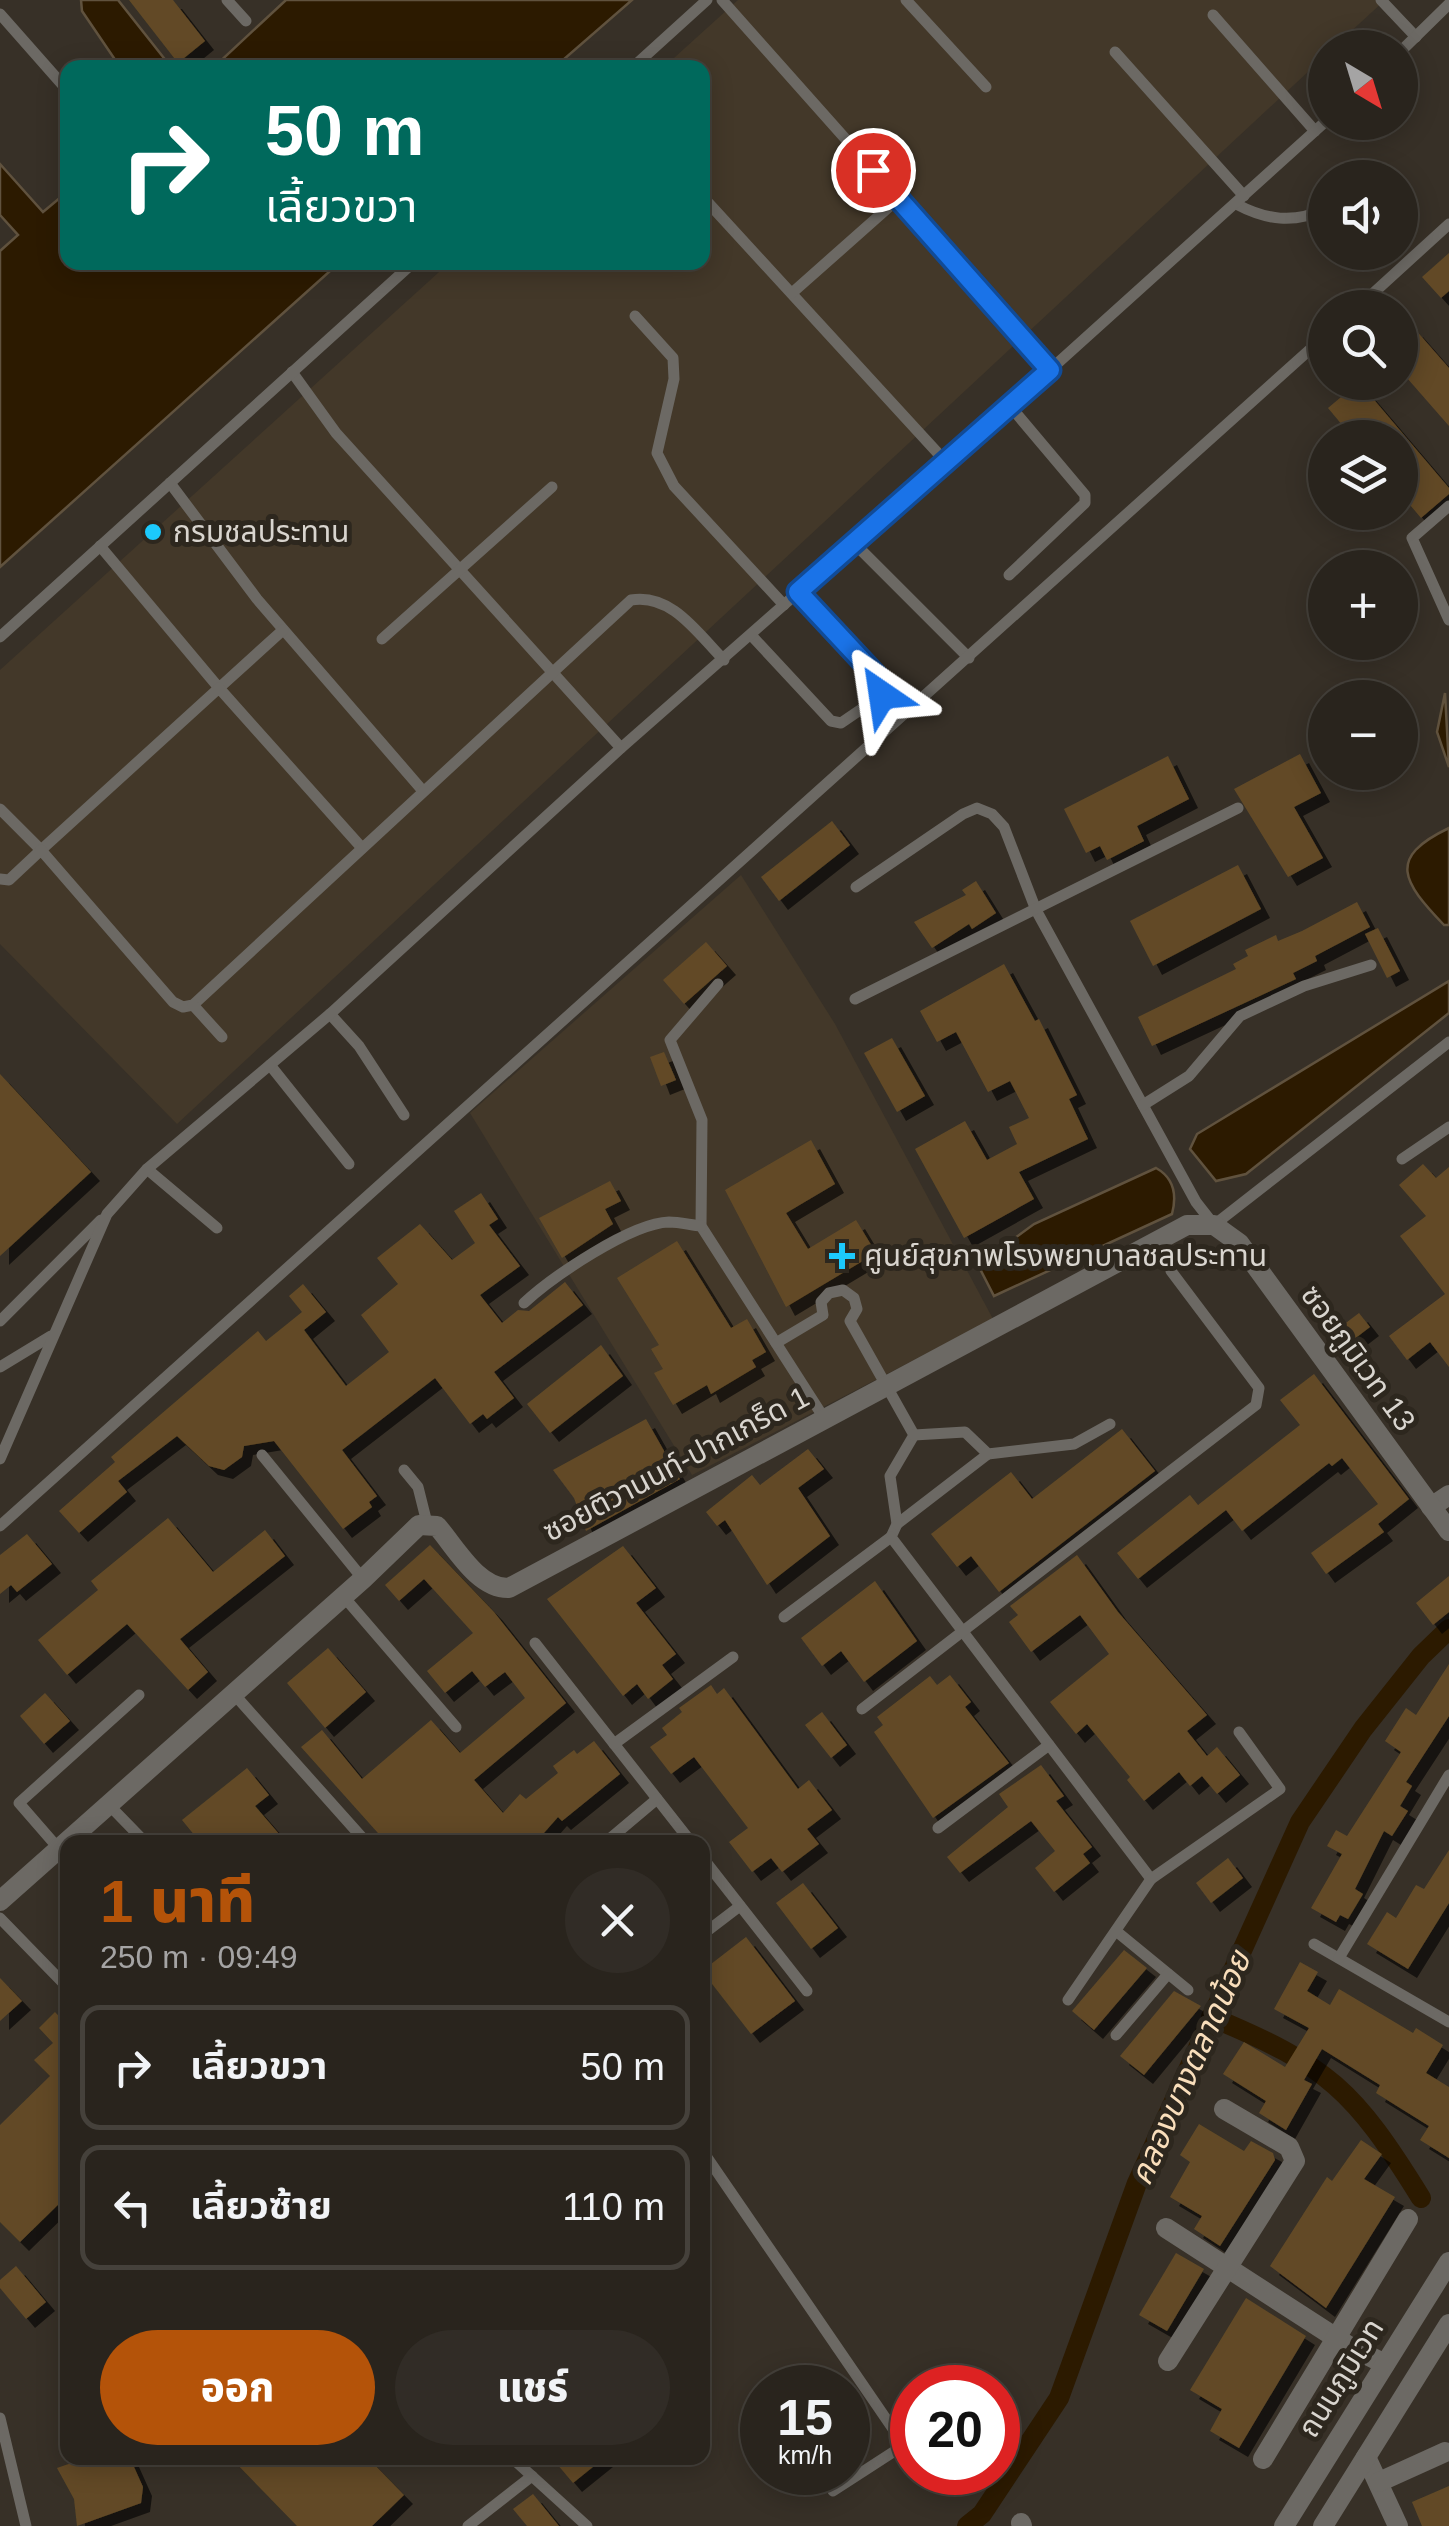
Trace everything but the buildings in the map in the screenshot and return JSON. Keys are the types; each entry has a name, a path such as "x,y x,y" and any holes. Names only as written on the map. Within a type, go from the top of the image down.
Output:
{"street":[{"name":"ซอยติวานนท์-ปากเกร็ด 1","path":"427,1523 437,1526 484,1581 494,1588 509,1588 1187,1225 1214,1225"},
{"name":"ซอยภูมิเวท 13","path":"1214,1225 1239,1243 1449,1531"},
{"path":"1431,1507 1449,1495"},
{"path":"75,1835 344,1597 411,1530 427,1523"},
{"path":"0,1902 59,1849"},
{"path":"1168,2361 1295,2161 1289,2148 1224,2109"},
{"path":"1263,2459 1408,2219"},
{"path":"1166,2228 1336,2338 1385,2364"},
{"name":"ถนนภูมิเวท","path":"1284,2526 1449,2262"},
{"name":"ถนนภูมิเวท","path":"1324,2526 1449,2324"},
{"path":"1379,2482 1445,2452"},
{"path":"1366,2457 1394,2516 1376,2526"}],"lane":[{"path":"227,0 246,21"},
{"path":"641,60 708,0"},
{"path":"722,0 1050,370"},
{"path":"906,0 986,87"},
{"path":"1381,0 1409,30"},
{"path":"1418,35 1449,4"},
{"path":"0,14 60,82"},
{"path":"1213,15 1308,114"},
{"path":"1114,52 1240,200 1266,219 1308,215"},
{"path":"0,1321 107,1214 147,1168 330,1014 621,748 1308,137"},
{"path":"792,293 898,199"},
{"path":"710,205 946,462"},
{"path":"1376,290 1449,224"},
{"path":"0,637 405,270"},
{"path":"635,316 672,358 674,378 657,453 665,470 674,486 784,605"},
{"path":"0,1526 1308,351"},
{"path":"292,372 336,433 550,674 621,748"},
{"path":"1009,575 1085,503 1085,495 1010,406"},
{"path":"170,483 283,630 422,791"},
{"path":"382,639 552,487"},
{"path":"1449,506 1412,538 1449,620"},
{"path":"852,542 969,658"},
{"path":"100,546 219,688 362,848"},
{"path":"752,635 831,721 842,723 882,695 881,681 798,592"},
{"path":"0,809 41,850 173,1002 183,1007 193,1004 630,600 642,598 672,607 724,660"},
{"path":"0,880 9,880 283,630"},
{"path":"856,887 977,808 992,814 1004,828 1036,910 1214,1225"},
{"path":"855,999 1238,808"},
{"path":"1143,1105 1189,1076 1240,1016 1304,986 1371,965"},
{"path":"718,984 670,1040 702,1120 701,1226 824,1418"},
{"path":"193,1004 222,1037"},
{"path":"330,1014 359,1046 404,1115"},
{"name":"ซอยติวานนท์-ปากเกร็ด 1","path":"1214,1225 1449,1042"},
{"path":"270,1065 349,1164"},
{"path":"1402,1159 1449,1127"},
{"path":"147,1168 217,1228"},
{"path":"0,1460 107,1214"},
{"path":"524,1302 555,1274 627,1237 666,1222 701,1226"},
{"path":"862,1709 1256,1405 1259,1388 1171,1270"},
{"path":"776,1343 823,1315 822,1302 829,1293 843,1290 854,1298 857,1309 850,1321 914,1434"},
{"path":"0,1367 52,1336"},
{"path":"784,1617 891,1537 897,1524 988,1454 1074,1444 1110,1424"},
{"path":"914,1434 965,1432 988,1454"},
{"path":"897,1524 890,1476 914,1434"},
{"path":"262,1455 363,1579"},
{"path":"404,1470 418,1487 427,1523"},
{"path":"891,1537 1150,1879"},
{"path":"344,1597 456,1727"},
{"path":"535,1643 685,1835"},
{"path":"614,1744 733,1656"},
{"path":"234,1694 360,1835"},
{"path":"59,1849 18,1803 139,1695"},
{"path":"1068,2000 1150,1879 1280,1789 1239,1732"},
{"path":"938,1828 1048,1745"},
{"path":"1338,1958 1449,1776"},
{"path":"614,1835 657,1799"},
{"path":"109,1804 138,1835"},
{"path":"710,1868 806,1990"},
{"path":"710,1929 740,1906"},
{"path":"0,1918 60,1980"},
{"path":"1116,1931 1188,1990"},
{"path":"1314,1944 1449,2022"},
{"path":"1116,2036 1168,1974"},
{"path":"710,2162 849,2365"},
{"path":"870,2395 904,2445 870,2467"},
{"path":"0,2418 26,2526"},
{"path":"520,2465 587,2526"},
{"path":"468,2526 532,2476"}],"shaded area":[{"path":"81,0 118,0 165,60 115,60 82,11"},
{"path":"286,0 632,0 563,60 222,60"},
{"path":"738,0 1385,0 1352,30 1308,30 1308,72 177,1124 0,944 0,670 441,270 710,270 710,60 672,60"},
{"path":"0,164 43,212 60,198 60,270 331,270 0,567 0,251 18,235 0,215"},
{"path":"1445,693 1449,767 1437,732"},
{"path":"1449,828 1449,925 1444,925 1419,896 1408,872 1416,850"},
{"path":"741,875 835,1024 993,1319 692,1475 470,1113"},
{"path":"1449,981 1449,1013 1246,1174 1216,1181 1190,1149 1197,1134"},
{"path":"1156,1168 1173,1188 1172,1214 994,1296 978,1265 1034,1224"}],"waterway":[{"name":"คลองบางตลาดน้อย","path":"967,2526 982,2514 1059,2398 1137,2183 1300,1822 1363,1729 1421,1656 1449,1629"},
{"path":"1211,2017 1284,2051 1335,2085 1377,2131 1421,2198"}],"place":[{"name":"กรมชลประทาน","path":"153,532"},
{"name":"ศูนย์สุขภาพโรงพยาบาลชลประทาน","path":"842,1256"}],"route":[{"path":"873,170 1050,370 798,592 881,681 882,695"}]}
